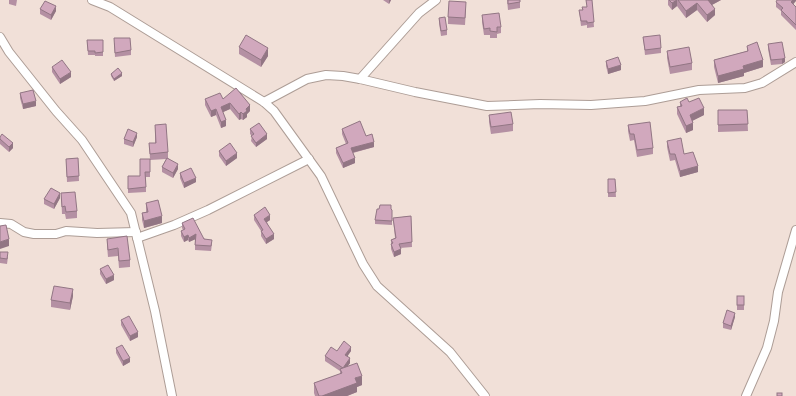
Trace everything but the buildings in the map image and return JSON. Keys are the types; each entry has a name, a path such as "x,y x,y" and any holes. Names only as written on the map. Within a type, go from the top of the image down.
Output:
{"street":[{"path":"92,0 110,4 264,102 274,111 321,176 363,264 377,286 450,352 484,396"},
{"path":"360,79 419,13 436,0"},
{"path":"0,37 56,111 82,140 131,213 155,311 171,396"},
{"path":"264,102 307,79 326,74 360,79 415,92 487,106 540,104 591,105 645,101 699,90 745,88 762,83 796,62"},
{"path":"0,223 11,224 24,232 34,234 56,234 66,232 137,235 174,225 208,210 308,159"},
{"path":"746,396 767,348 774,321 778,292 796,230"}]}
